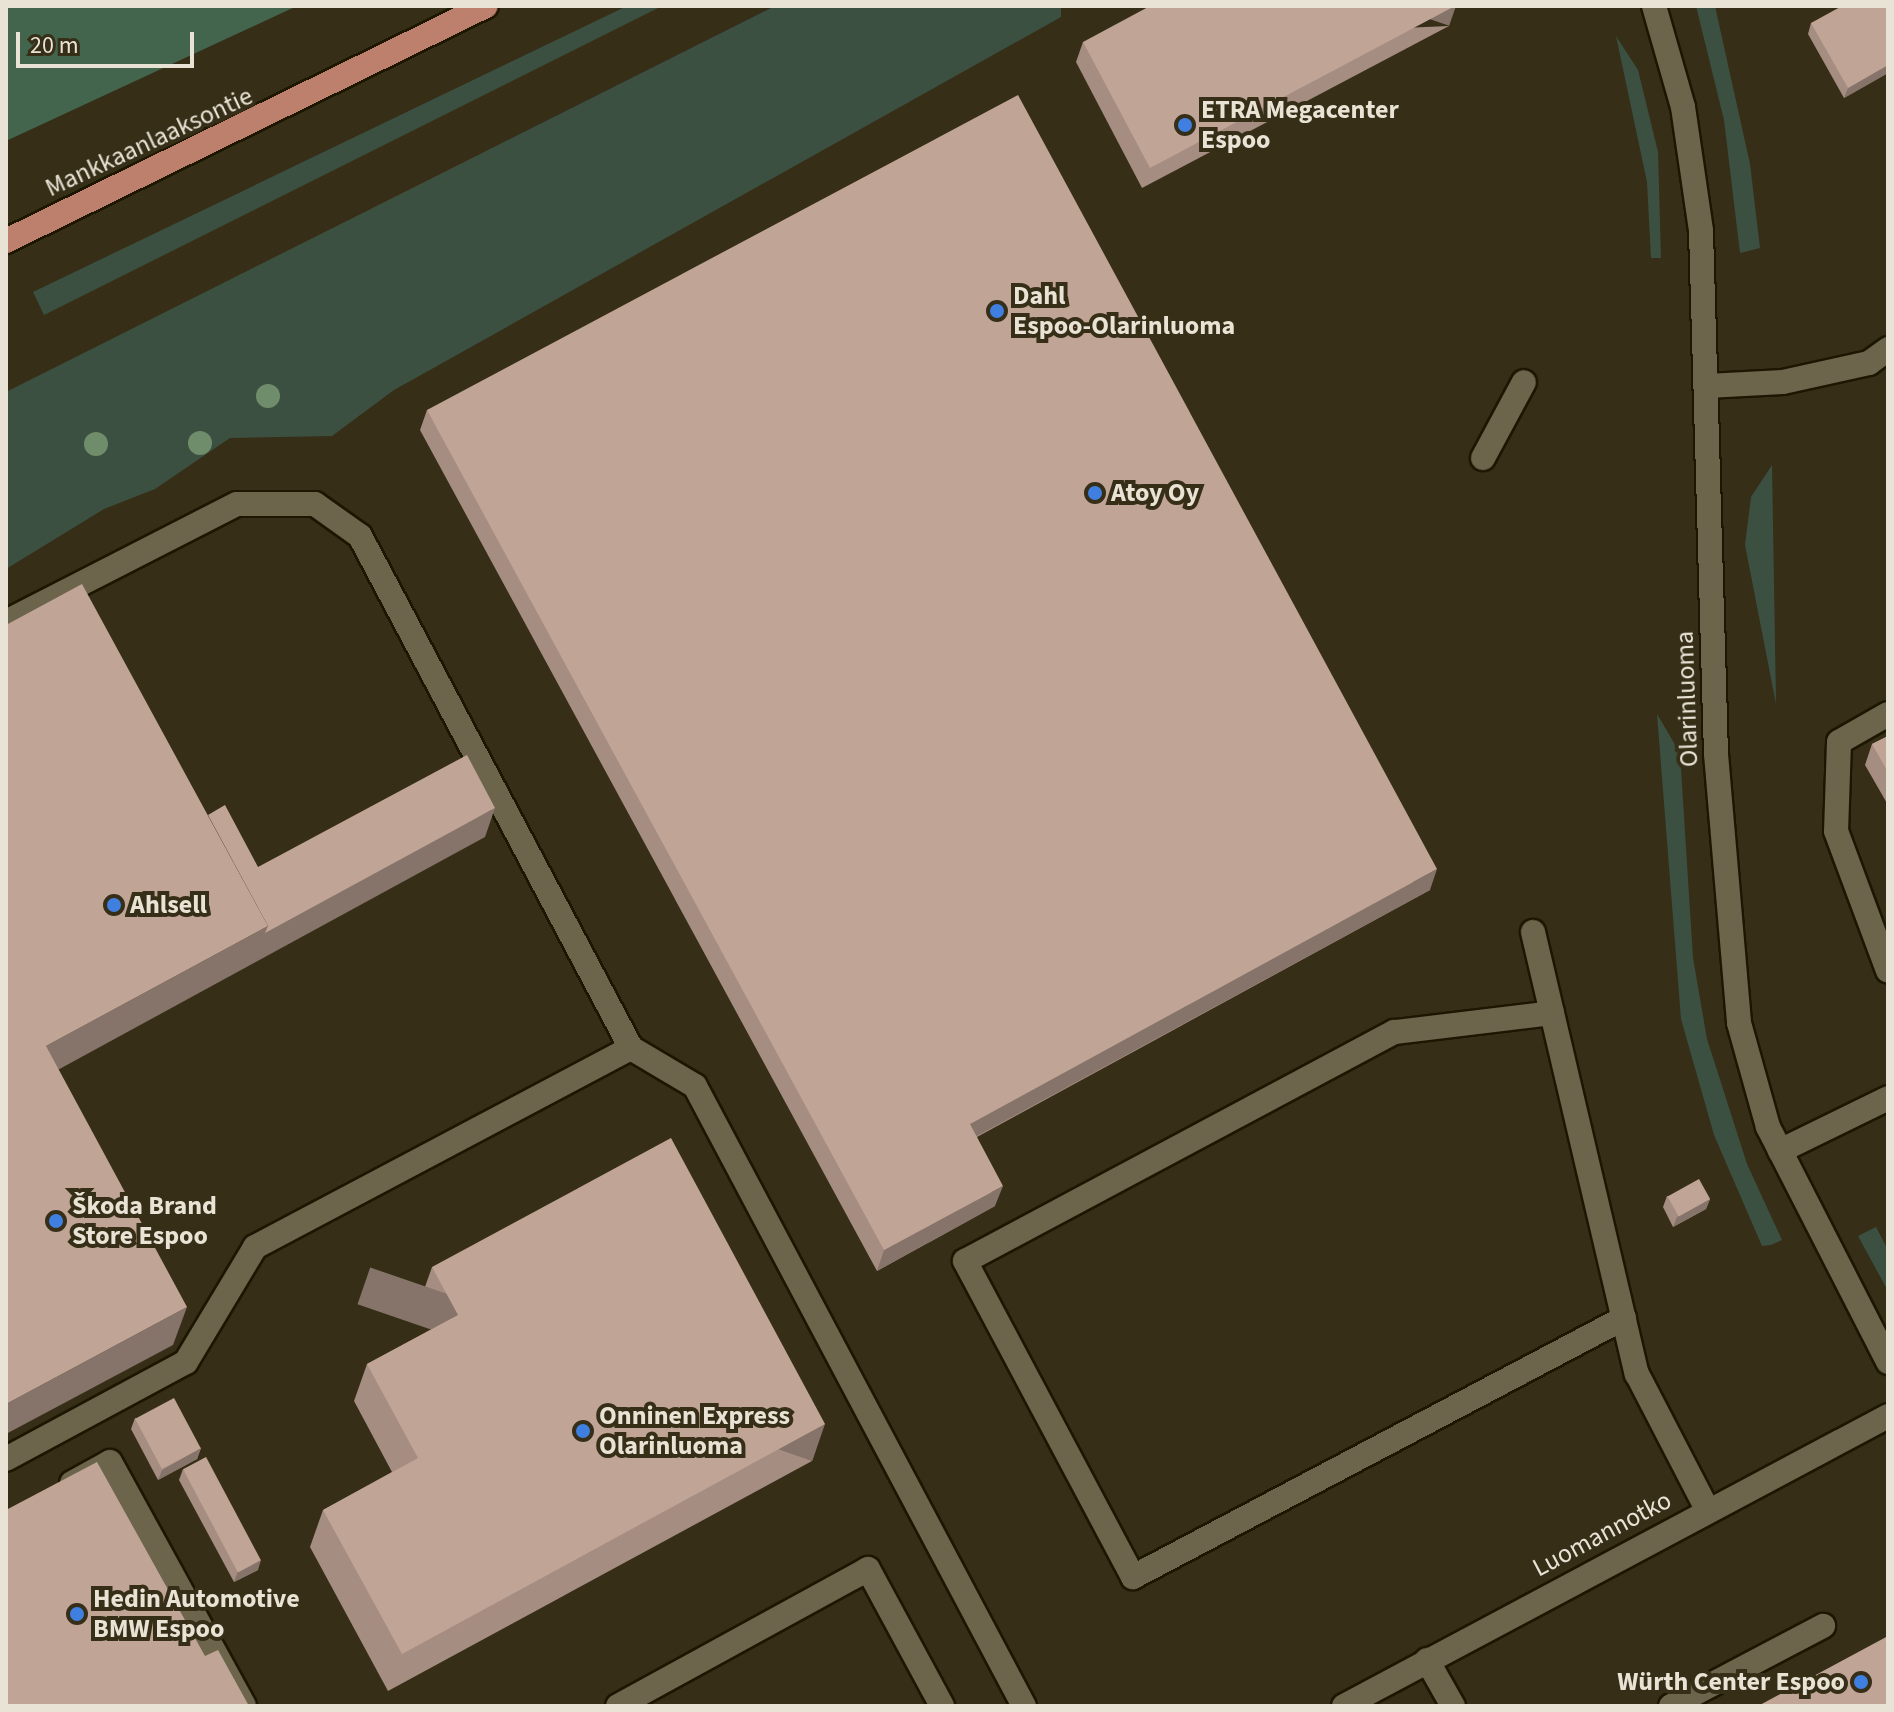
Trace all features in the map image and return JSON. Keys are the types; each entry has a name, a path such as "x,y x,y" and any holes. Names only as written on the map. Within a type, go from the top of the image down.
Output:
{"main road":[{"name":"Mankkaanlaaksontie","path":"6,241 486,6"},
{"name":"Olarinluoma","path":"1654,6 1683,107 1701,231 1716,754 1739,1023 1780,1151 1888,1362"},
{"path":"1707,386 1783,382 1869,363 1888,349"},
{"path":"1483,458 1524,382"},
{"path":"6,622 237,504 315,504 360,536 631,1048 695,1086 1024,1706"},
{"path":"1888,714 1839,742 1836,831 1888,971"},
{"path":"1533,932 1637,1374 1708,1511"},
{"path":"1552,1013 1394,1032 965,1261 1133,1577 1624,1318"},
{"path":"6,1459 186,1362 255,1247 631,1048"},
{"path":"1780,1151 1888,1098"},
{"name":"Luomannotko","path":"1344,1706 1888,1416"},
{"path":"45,1497 110,1462 244,1706"},
{"path":"618,1706 868,1569 942,1706"},
{"path":"1671,1706 1823,1626"},
{"path":"1427,1660 1453,1706"}],"green space":[{"path":"6,6 297,6 6,141"},
{"path":"627,6 662,6 44,315 33,292"},
{"path":"775,6 1061,6 1061,17 394,390 332,436 230,438 155,489 104,509 6,569 6,392"},
{"path":"1696,6 1715,6 1750,164 1760,248 1740,253 1724,120"},
{"path":"1616,36 1638,70 1658,152 1661,258 1651,258 1647,182"},
{"path":"1772,465 1776,704 1745,545 1751,497"},
{"path":"1657,714 1680,753 1693,958 1707,1039 1747,1164 1782,1240 1771,1245 1762,1246 1714,1135 1681,1019"},
{"path":"1876,1227 1888,1250 1888,1291 1858,1236"}],"building":[{"name":"ETRA Megacenter Espoo","path":"1150,6 1455,6 1150,168 1083,42"},
{"path":"1842,6 1888,6 1888,65 1848,88 1811,23"},
{"path":"1018,95 1437,869 970,1124 1003,1186 884,1250 427,410"},
{"path":"82,584 268,926 46,1046 187,1307 6,1404 6,625"},
{"path":"1888,736 1888,772 1872,744"},
{"path":"467,755 495,808 265,933 268,926 208,815 225,805 258,867"},
{"name":"Onninen Express Olarinluoma","path":"671,1138 825,1424 402,1654 323,1510 418,1458 367,1364 458,1315 432,1267"},
{"path":"1699,1179 1710,1199 1679,1217 1668,1196"},
{"path":"174,1398 201,1448 162,1469 135,1419"},
{"path":"206,1457 261,1560 238,1573 183,1469"},
{"name":"Hedin Automotive BMW Espoo","path":"97,1462 205,1656 218,1650 249,1706 6,1706 6,1510"},
{"path":"1888,1636 1888,1706 1758,1706"}],"place":[{"name":"ETRA Megacenter Espoo","path":"1185,125"},
{"name":"Dahl Espoo-Olarinluoma","path":"997,311"},
{"name":"Atoy Oy","path":"1095,493"},
{"name":"Ahlsell","path":"114,905"},
{"name":"Škoda Brand Store Espoo","path":"56,1221"},
{"name":"Onninen Express Olarinluoma","path":"583,1431"},
{"name":"Hedin Automotive BMW Espoo","path":"77,1614"},
{"name":"Würth Center Espoo","path":"1861,1682"}]}
